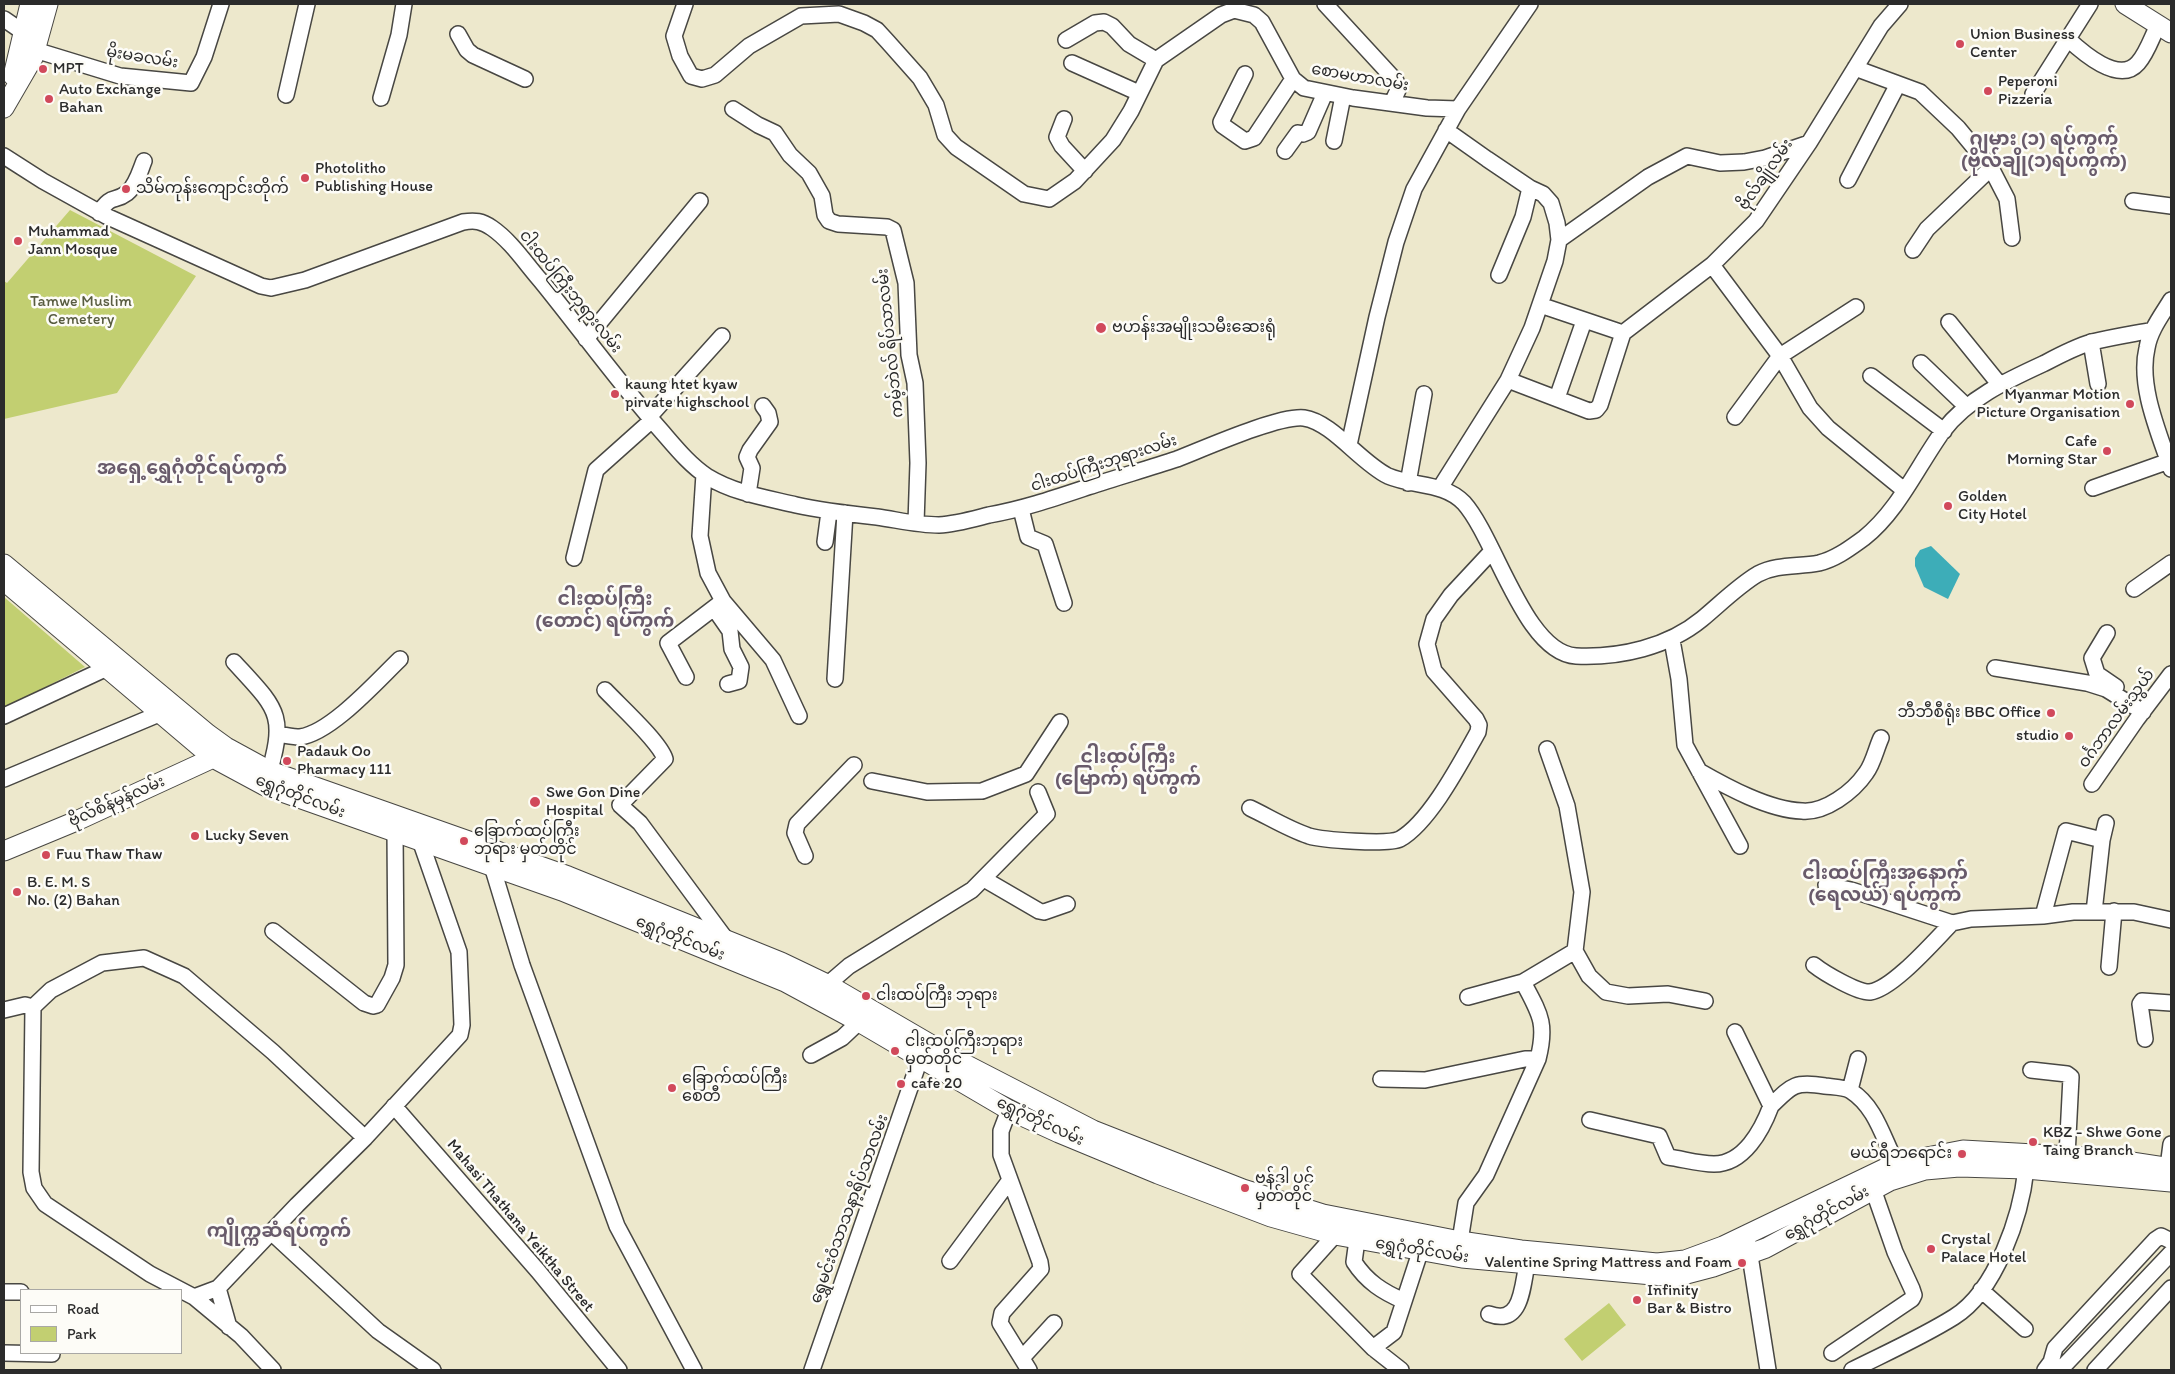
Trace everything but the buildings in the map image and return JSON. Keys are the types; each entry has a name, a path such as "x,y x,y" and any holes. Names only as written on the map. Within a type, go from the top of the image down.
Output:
{"main road":[{"path":"4,108 25,73 30,40 30,4"},
{"path":"7,80 48,4"},
{"path":"2126,4 2167,26"},
{"path":"2147,4 2167,26"},
{"name":"ရွှေဂုံတိုင်လမ်း","path":"4,564 112,662 159,714 220,753 267,779 422,833 568,876 781,962 821,990 859,1022 1009,1110 1059,1134 1158,1174 1271,1217 1335,1235 1356,1240 1423,1243 1460,1241 1521,1250 1657,1263 1685,1260 1723,1246 1896,1163 1963,1150 2105,1158 2170,1172"},
{"name":"ရွှေဂုံတိုင်လမ်း","path":"4,582 168,702 220,753"},
{"name":"ဗိုလ်စိန်မှန်လမ်း","path":"4,852 74,822 220,753"},
{"name":"ရွှေဂုံတိုင်လမ်း","path":"422,833 492,866 562,891 785,982 821,990 1093,1130 1243,1189 1423,1243 1527,1264 1675,1277 1713,1267 1766,1248 1872,1189 1925,1170 1959,1167 2170,1172"}],"street":[{"name":"မိုးမခလမ်း","path":"30,40 120,76 191,83 204,57 221,4"},
{"path":"286,95 307,4"},
{"name":"စောမဟာလမ်း","path":"685,4 674,36 680,56 691,76 702,79 715,76 749,46 801,16 840,14 864,23 877,30 920,78 936,105 945,135 956,147 1024,194 1049,198 1075,181 1113,140 1156,60 1221,15 1234,10 1254,15 1262,22 1293,79 1304,88 1343,96 1427,108 1458,109"},
{"path":"1325,4 1396,81 1398,90 1392,103"},
{"path":"1349,445 1377,317 1396,242 1414,189 1458,109 1528,4"},
{"name":"ဗိုလ်ချိုလမ်း","path":"1623,333 1712,265 1756,222 1809,143 1881,26 1900,4"},
{"path":"2033,94 2090,4"},
{"path":"381,98 399,34 400,5"},
{"path":"4,19 30,40"},
{"path":"1066,40 1095,23 1104,22 1112,26 1129,44 1156,60"},
{"path":"2068,39 2100,64 2115,70 2123,70 2138,63 2167,26"},
{"path":"458,34 467,50 473,55 525,79"},
{"path":"1072,63 1139,93"},
{"path":"1855,68 1920,92 1958,128 1991,168 2007,199 2012,238"},
{"path":"1246,74 1221,122 1248,141 1254,138 1293,79"},
{"path":"1848,180 1898,84"},
{"path":"1285,151 1296,135 1308,132 1325,93"},
{"path":"1334,140 1343,96"},
{"name":"ကမ့်ဘဲလ် ရိပ်သာလမ်း","path":"733,108 775,133 790,156 809,173 822,196 825,215 829,221 838,224 887,227 893,230 906,283 909,355 915,383 918,463 916,523"},
{"path":"1064,119 1057,137 1062,146 1085,171"},
{"path":"1440,488 1508,380 1532,328 1555,261 1559,240 1557,223 1550,203 1543,194 1530,188 1446,130"},
{"path":"1559,240 1648,177 1687,156 1720,163 1744,162 1765,158 1809,143"},
{"name":"ငါးထပ်ကြီးဘုရားလမ်း","path":"4,156 100,213 236,277 271,288 311,278 463,222 481,222 502,236 651,419 692,464 716,482 748,494 829,512 916,523 948,524 1020,509 1143,471 1270,424 1305,418 1315,422 1349,445 1368,464 1387,475 1408,483 1440,488 1453,494 1463,502 1476,520 1524,611 1537,631 1548,644 1562,654 1602,656 1641,649 1672,640 1759,574 1788,566 1820,562 1836,557 1881,523 1944,430 1966,406 2000,385 2091,342 2152,330"},
{"path":"100,213 108,200 130,191 144,161"},
{"path":"1913,250 1927,229 1991,168"},
{"path":"1499,276 1523,217 1530,188"},
{"path":"586,339 700,201"},
{"path":"2134,201 2171,206"},
{"path":"1712,265 1780,356 1810,408 1822,421 1904,490"},
{"path":"2093,488 2170,465 2166,437 2147,392 2145,367 2147,348 2152,330 2171,300"},
{"path":"1508,380 1589,411 1596,410 1600,405 1623,333 1540,305"},
{"path":"1735,416 1780,356 1856,307"},
{"path":"1557,398 1584,321"},
{"path":"1949,322 2000,385"},
{"path":"574,558 596,470 651,419 722,336"},
{"path":"2091,342 2098,384"},
{"path":"1921,363 1966,406"},
{"path":"1871,376 1944,430"},
{"path":"1408,483 1424,394"},
{"path":"748,494 752,468 747,457 770,422 768,413 763,406"},
{"path":"704,474 700,536 708,573 718,604 730,631 732,649 741,667 739,681 728,684"},
{"path":"1020,509 1028,537 1045,544 1064,603"},
{"path":"825,542 829,512"},
{"path":"835,679 845,513"},
{"path":"1250,808 1310,836 1364,842 1397,840 1411,832 1453,778 1478,732 1479,725 1476,719 1434,671 1427,644 1434,619 1451,595 1492,551"},
{"path":"2134,589 2171,563"},
{"path":"686,677 668,643 718,604"},
{"path":"718,604 773,660 799,716"},
{"path":"2106,633 2092,658 2097,674 2145,709"},
{"path":"1672,640 1679,680 1685,746 1740,846"},
{"path":"278,734 300,737 314,733 335,720 400,660"},
{"path":"4,716 112,662"},
{"path":"234,662 268,699 277,717 278,734 267,779"},
{"path":"1996,668 2087,683 2106,689 2145,709"},
{"name":"ဝင်္ဂဘာလမ်းသွယ်","path":"2092,784 2171,674"},
{"path":"605,690 649,736 663,754 664,759 620,805 640,823 728,942"},
{"path":"4,779 159,714"},
{"path":"872,781 927,792 982,791 1026,774 1060,722"},
{"path":"1698,771 1737,792 1774,805 1802,812 1826,806 1848,792 1866,773 1881,738"},
{"path":"1546,749 1568,806 1582,892 1575,951 1589,976 1606,992 1628,996 1668,994 1705,1001"},
{"path":"805,856 796,833 797,824 854,765"},
{"path":"821,990 849,966 968,893 984,879 1047,814 1038,792"},
{"path":"2094,912 2102,840 2106,823"},
{"path":"273,931 364,1003 373,1006 377,1005 385,993 396,965 397,824"},
{"path":"2043,916 2066,831 2102,840"},
{"path":"194,1297 218,1288 364,1138 460,1035 462,1025 459,952 422,833"},
{"path":"492,866 522,965 616,1226 694,1370"},
{"path":"984,879 1039,911 1044,912 1068,904"},
{"path":"1826,885 1851,890 1952,923 1971,919 2114,911 2134,912 2171,920"},
{"path":"2109,967 2114,911"},
{"path":"1814,965 1857,989 1872,992 1894,980 1952,923"},
{"path":"1468,997 1523,982 1575,951"},
{"path":"179,1289 150,1274 45,1204 34,1188 31,1172 33,1007 51,990 102,963 144,958 184,976 273,1052 364,1138"},
{"path":"1460,1241 1466,1203 1486,1175 1538,1059 1542,1041 1540,1015 1523,982"},
{"path":"2145,1038 2140,1004 2142,1001 2171,1003"},
{"path":"4,1010 25,1005 33,1007"},
{"path":"811,1055 842,1038 859,1022"},
{"path":"1735,1032 1771,1106"},
{"name":"ရွှေမင်းဝံသာသနာ့ရိပ်သာလမ်း","path":"812,1370 920,1058"},
{"path":"1381,1078 1425,1080 1525,1059 1538,1059"},
{"path":"1850,1090 1858,1059"},
{"path":"2031,1070 2067,1074 2071,1078 2067,1156"},
{"path":"1590,1120 1659,1136 1668,1157 1715,1164 1731,1160 1744,1151 1764,1125 1771,1106 1788,1089 1804,1082 1850,1090 1865,1104 1877,1120 1896,1163"},
{"name":"Mahasi Thathana Yeiktha Street","path":"394,1106 538,1271 619,1370"},
{"path":"1009,1110 1000,1131 1001,1156 1041,1269 1000,1317 1000,1323 1026,1364 1054,1323"},
{"path":"2170,1172 2171,1144"},
{"path":"1852,1370 1956,1316 1981,1290 1999,1261 2014,1228 2023,1196 2026,1169"},
{"path":"950,1261 1010,1180"},
{"path":"1832,1352 1912,1299 1912,1289 1895,1252 1872,1189"},
{"path":"271,1232 378,1331 433,1370"},
{"path":"1335,1235 1300,1274 1373,1348 1401,1370"},
{"path":"1745,1235 1750,1254 1768,1370"},
{"path":"2054,1368 2055,1348 2155,1240 2161,1236 2171,1241"},
{"path":"1356,1240 1354,1262 1360,1271 1380,1290 1404,1301"},
{"path":"1373,1348 1394,1332 1423,1243"},
{"path":"2054,1368 2171,1253"},
{"path":"1488,1314 1504,1317 1512,1314 1519,1301 1527,1264"},
{"path":"218,1288 229,1328"},
{"path":"2095,1370 2171,1288"},
{"path":"1981,1290 2025,1329"},
{"path":"182,1291 194,1297 229,1328 241,1336 273,1370"},
{"path":"4,1292 20,1292"},
{"path":"4,1353 20,1353"}],"green space":[{"name":"Tamwe Muslim Cemetery","path":"70,210 196,276 117,393 4,419 4,281 7,283"},
{"path":"4,597 85,667 4,708"},
{"path":"1609,1303 1626,1325 1582,1361 1564,1339"}],"water":[{"path":"1931,546 1960,574 1948,599 1924,587 1915,566 1915,558 1920,550"}],"place":[{"name":"Union Business Center","path":"1960,44"},
{"name":"MPT","path":"43,69"},
{"name":"Peperoni Pizzeria","path":"1988,91"},
{"name":"Auto Exchange Bahan","path":"49,99"},
{"name":"Photolitho Publishing House","path":"305,178"},
{"name":"သိမ်ကုန်းကျောင်းတိုက်","path":"126,189"},
{"name":"Muhammad Jann Mosque","path":"18,241"},
{"name":"ဗဟန်းအမျိုးသမီးဆေးရုံ","path":"1101,328"},
{"name":"kaung htet kyaw pirvate highschool","path":"615,394"},
{"name":"Myanmar Motion Picture Organisation","path":"2130,404"},
{"name":"Cafe Morning Star","path":"2107,451"},
{"name":"Golden City Hotel","path":"1948,506"},
{"name":"ဘီဘီစီရုံး BBC Office","path":"2051,713"},
{"name":"studio","path":"2069,736"},
{"name":"Padauk Oo Pharmacy 111","path":"287,761"},
{"name":"Swe Gon Dine Hospital","path":"535,802"},
{"name":"Lucky Seven","path":"195,836"},
{"name":"ခြောက်ထပ်ကြီး ဘုရား မှတ်တိုင်","path":"464,841"},
{"name":"Fuu Thaw Thaw","path":"46,855"},
{"name":"B. E. M. S No. (2) Bahan","path":"17,892"},
{"name":"ငါးထပ်ကြီး ဘုရား","path":"866,996"},
{"name":"ငါးထပ်ကြီးဘုရား မှတ်တိုင်","path":"895,1051"},
{"name":"cafe 20","path":"901,1084"},
{"name":"ခြောက်ထပ်ကြီး စေတီ","path":"672,1088"},
{"name":"KBZ - Shwe Gone Taing Branch","path":"2033,1142"},
{"name":"မယ်ရီဘရောင်း","path":"1962,1154"},
{"name":"ဗန်ဒါ ပင် မှတ်တိုင်","path":"1245,1188"},
{"name":"Crystal Palace Hotel","path":"1931,1249"},
{"name":"Valentine Spring Mattress and Foam","path":"1742,1263"},
{"name":"Infinity Bar & Bistro","path":"1637,1300"}],"district":[{"name":"ဂျမား (၁) ရပ်ကွက် (ဗိုလ်ချို(၁)ရပ်ကွက်)","path":"2044,151"},
{"name":"အရှေ့ရွှေဂုံတိုင်ရပ်ကွက်","path":"192,469"},
{"name":"ငါးထပ်ကြီး (တောင်) ရပ်ကွက်","path":"605,611"},
{"name":"ငါးထပ်ကြီး (မြောက်) ရပ်ကွက်","path":"1128,769"},
{"name":"ငါးထပ်ကြီးအနောက် (ရေလယ်) ရပ်ကွက်","path":"1885,885"},
{"name":"ကျိုက္ကဆံရပ်ကွက်","path":"279,1232"}]}
